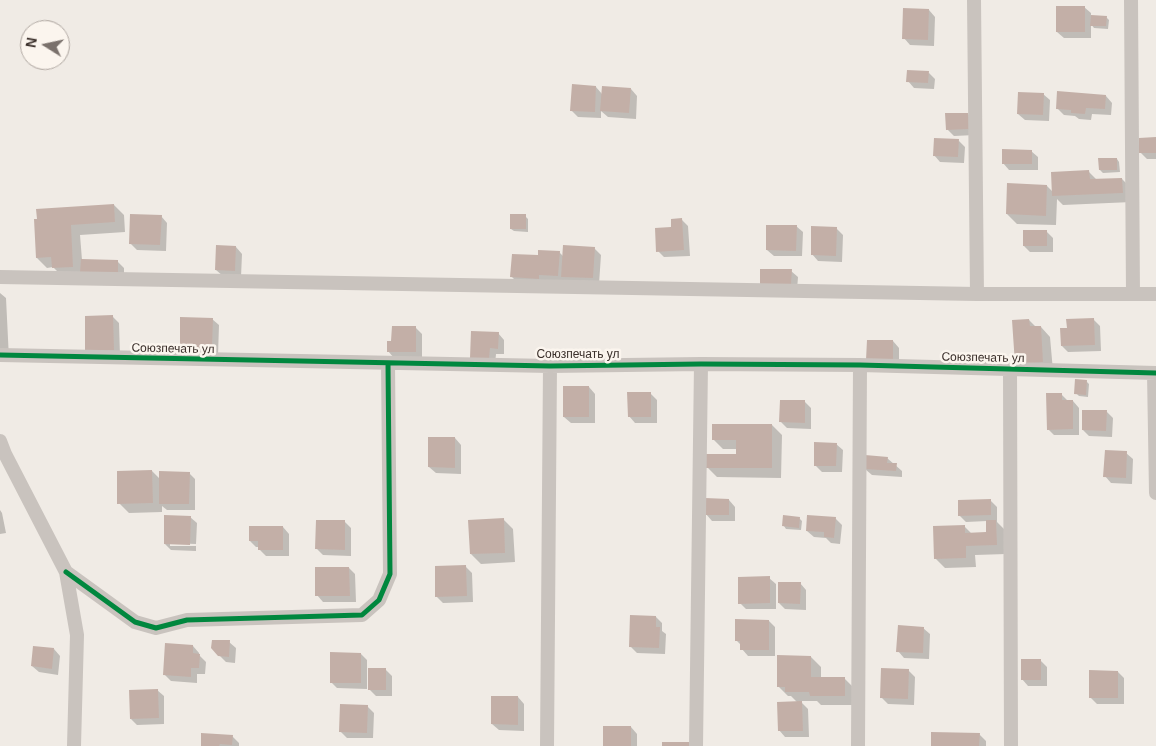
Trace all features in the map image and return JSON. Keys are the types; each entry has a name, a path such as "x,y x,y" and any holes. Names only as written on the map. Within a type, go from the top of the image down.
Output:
{"street":[{"path":"974,0 977,294"},
{"path":"1131,0 1133,294"},
{"path":"0,277 977,294 1156,294"},
{"name":"Союзпечать ул","path":"0,355 550,366 701,364 860,365 1155,373"},
{"path":"66,572 135,622 156,628 187,620 362,615 379,600 390,574 388,363"},
{"path":"696,746 701,364"},
{"path":"858,746 860,365"},
{"path":"547,746 550,366"},
{"path":"1010,369 1011,746"},
{"path":"1155,373 1156,493"},
{"path":"0,441 66,572 77,635 74,746"}],"building":[{"path":"1056,6 1085,6 1085,32 1056,32"},
{"path":"903,8 929,9 928,40 902,39"},
{"path":"1091,15 1107,16 1106,26 1090,26"},
{"path":"907,70 929,71 928,83 906,82"},
{"path":"572,84 596,86 595,112 570,111"},
{"path":"602,86 631,88 629,113 600,111"},
{"path":"1057,91 1106,95 1105,109 1086,108 1085,114 1071,113 1071,110 1056,109"},
{"path":"1018,92 1044,93 1043,115 1017,114"},
{"path":"945,113 968,113 969,129 946,130"},
{"path":"1156,137 1156,153 1139,153 1139,138"},
{"path":"934,138 959,139 958,157 933,156"},
{"path":"1002,149 1032,150 1032,164 1002,164"},
{"path":"1098,158 1117,158 1117,170 1099,170"},
{"path":"1089,170 1090,179 1122,178 1123,193 1052,196 1051,172"},
{"path":"1007,183 1047,185 1046,216 1006,214"},
{"path":"114,204 115,222 71,225 73,267 52,268 51,257 36,258 34,219 37,219 36,209"},
{"path":"130,214 162,215 160,245 129,244"},
{"path":"510,214 526,214 526,229 510,229"},
{"path":"682,218 684,250 656,252 655,228 671,227 671,219"},
{"path":"766,225 797,225 796,251 766,250"},
{"path":"811,226 837,227 836,256 811,255"},
{"path":"1023,230 1047,230 1047,246 1023,246"},
{"path":"216,245 236,246 235,271 215,270"},
{"path":"563,245 595,247 593,278 561,277"},
{"path":"538,250 560,251 558,276 539,275 539,279 510,277 512,254 538,255"},
{"path":"81,259 118,260 118,273 80,272"},
{"path":"760,269 792,269 791,284 760,284"},
{"path":"113,315 114,350 85,351 85,316"},
{"path":"180,317 213,318 212,349 180,348"},
{"path":"1094,318 1095,345 1061,346 1060,328 1067,328 1066,319"},
{"path":"1029,319 1030,326 1041,326 1043,362 1015,364 1012,320"},
{"path":"392,326 416,326 416,352 387,352 387,341 391,341"},
{"path":"471,331 499,332 498,349 490,348 489,359 470,358"},
{"path":"867,340 893,340 893,361 866,360"},
{"path":"1075,379 1087,380 1086,395 1074,394"},
{"path":"563,386 589,386 589,417 563,417"},
{"path":"627,392 651,392 651,417 628,417"},
{"path":"1046,393 1062,393 1062,400 1073,400 1073,429 1047,430"},
{"path":"780,400 805,400 805,423 779,422"},
{"path":"1082,410 1107,410 1106,431 1082,430"},
{"path":"712,424 772,424 772,468 706,468 706,454 736,454 736,440 712,440"},
{"path":"428,437 455,437 455,468 428,467"},
{"path":"814,442 837,443 836,466 814,466"},
{"path":"1105,450 1127,451 1126,478 1103,477"},
{"path":"865,455 888,457 887,463 897,463 896,471 864,469"},
{"path":"152,470 153,503 117,504 117,471"},
{"path":"159,471 190,472 189,504 159,504"},
{"path":"705,498 729,499 729,515 705,515"},
{"path":"991,499 991,515 958,516 958,500"},
{"path":"164,515 191,516 190,545 164,544"},
{"path":"783,515 800,517 799,528 782,526"},
{"path":"807,515 836,517 834,538 824,537 824,532 806,531"},
{"path":"504,518 505,553 470,554 468,520"},
{"path":"316,520 345,520 345,550 315,549"},
{"path":"986,520 996,520 997,545 966,546 966,558 934,559 933,526 965,525 965,533 986,532"},
{"path":"249,526 283,526 283,550 258,550 258,541 249,541"},
{"path":"466,565 467,596 435,597 435,566"},
{"path":"315,567 349,567 350,596 315,596"},
{"path":"770,576 770,603 738,604 738,577"},
{"path":"778,582 801,582 800,604 778,603"},
{"path":"630,615 656,616 656,627 660,627 659,648 629,647"},
{"path":"735,619 769,620 769,650 740,650 740,641 735,641"},
{"path":"898,625 924,627 923,653 896,652"},
{"path":"212,640 230,640 229,657 218,656 211,648"},
{"path":"165,643 193,645 193,653 200,654 199,668 191,668 191,677 163,675"},
{"path":"33,646 54,648 52,669 31,666"},
{"path":"330,652 361,653 361,683 330,683"},
{"path":"777,655 811,656 811,677 845,677 845,696 810,696 809,692 785,692 785,687 777,687"},
{"path":"1021,659 1041,659 1041,680 1021,680"},
{"path":"368,668 386,668 386,690 368,690"},
{"path":"881,668 909,669 908,699 880,698"},
{"path":"1089,670 1118,671 1118,698 1089,698"},
{"path":"158,689 159,718 130,719 129,690"},
{"path":"491,696 518,696 518,725 491,724"},
{"path":"802,701 803,731 778,731 777,702"},
{"path":"340,704 368,705 367,733 339,732"},
{"path":"603,726 631,726 631,746 603,746"},
{"path":"931,732 980,733 979,746 931,746"},
{"path":"201,733 233,735 232,745 201,746"},
{"path":"662,742 689,742 689,746 662,746"}],"cycle path":[{"path":"0,355 550,366 701,364 860,365 1156,373"},
{"path":"66,572 135,622 156,628 187,620 362,615 379,600 390,574 388,363"}]}
